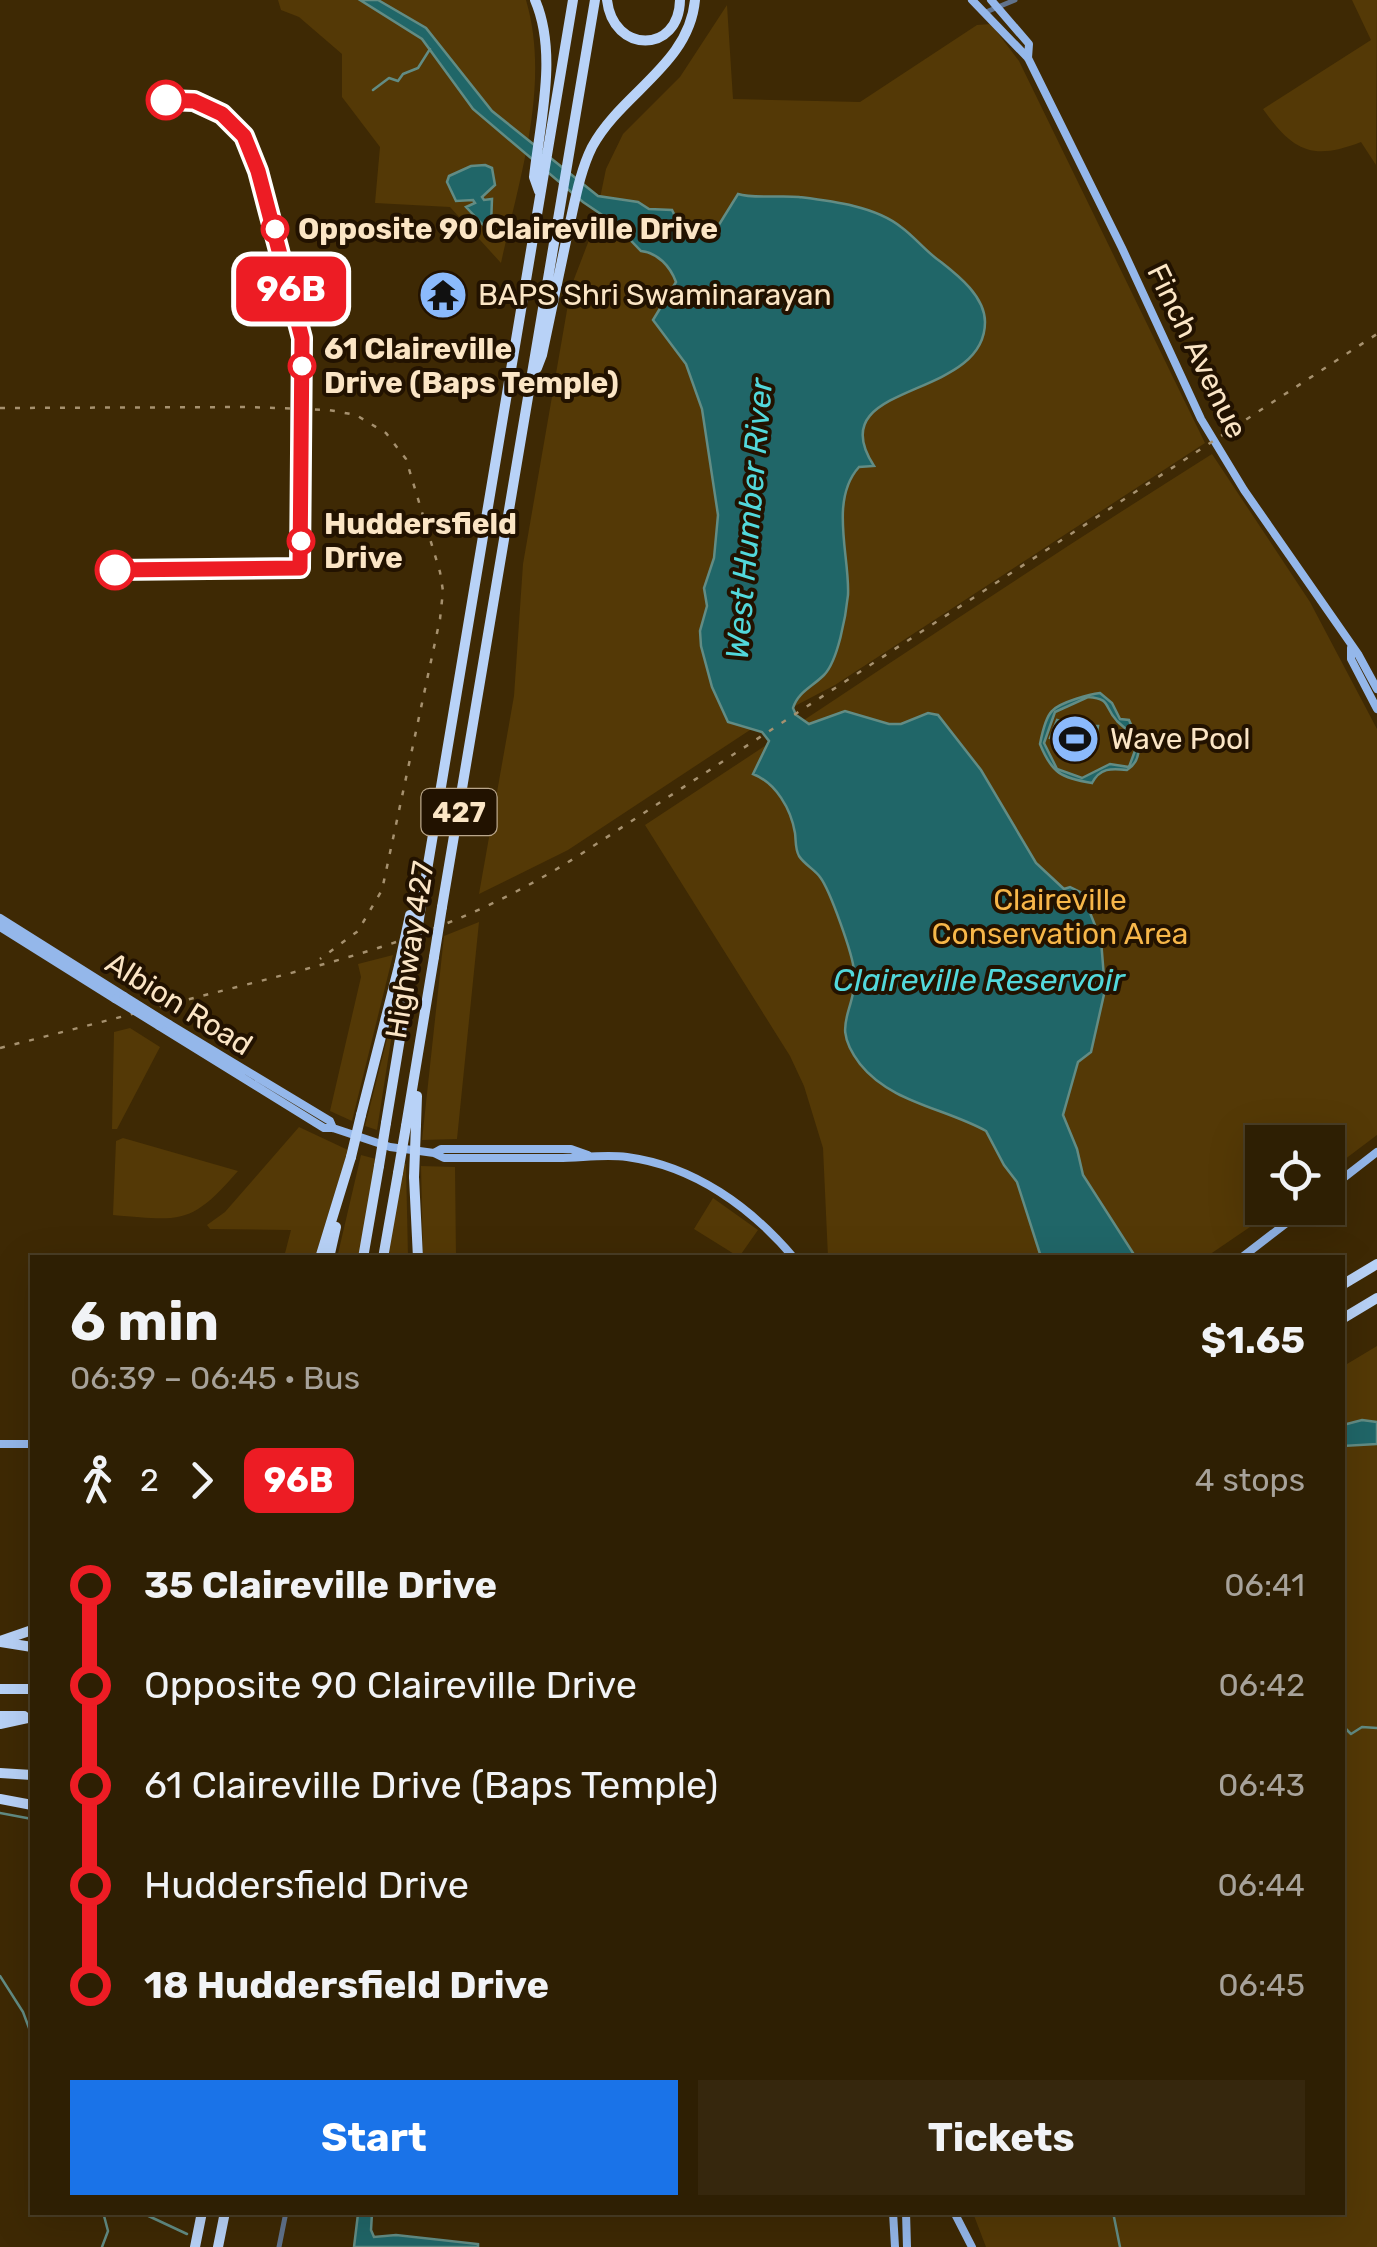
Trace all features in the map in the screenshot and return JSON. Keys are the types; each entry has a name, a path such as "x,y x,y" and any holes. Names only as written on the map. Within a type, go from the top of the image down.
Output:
{"highway":[{"path":"535,0 546,43 545,126"},
{"path":"545,126 573,0"},
{"name":"Highway 427","path":"411,1125 434,957 594,0"},
{"path":"606,0 614,25 628,37 643,41 654,40 669,31 678,16 680,0"},
{"path":"530,383 542,354 587,160 615,114 683,42 692,25 696,0"},
{"name":"Highway 427","path":"363,1255 386,1123 406,966 539,192 534,178 545,126"},
{"path":"330,1255 361,1115 406,966"},
{"path":"384,1255 411,1125"},
{"path":"411,1125 418,1255"},
{"path":"321,1255 351,1157"},
{"path":"1345,1284 1377,1264"},
{"path":"1345,1318 1377,1298"},
{"path":"0,1641 30,1631"},
{"path":"0,1641 30,1648"},
{"path":"0,1688 30,1689"},
{"path":"0,1716 30,1717"},
{"path":"0,1724 30,1717"},
{"path":"0,1773 30,1775"},
{"path":"0,1799 30,1805"},
{"path":"195,2247 201,2215"},
{"path":"218,2247 223,2215"}],"main road":[{"name":"Finch Avenue","path":"972,0 1028,58 1201,419 1377,689"},
{"name":"Finch Avenue","path":"991,0 1002,3 1029,44 1028,58"},
{"name":"Finch Avenue","path":"1351,648 1350,659 1377,708"},
{"name":"Albion Road","path":"0,918 158,1026 324,1128 390,1148 434,1153 444,1158 594,1156 639,1160 700,1181 750,1213 791,1255"},
{"name":"Albion Road","path":"0,927 169,1024 330,1122 333,1128"},
{"path":"1345,1177 1377,1152"},
{"path":"1245,1255 1284,1225"},
{"path":"0,1444 30,1444"},
{"path":"893,2215 895,2247"},
{"path":"906,2215 907,2247"},
{"path":"956,2215 972,2247"}],"street":[{"path":"986,12 1015,0"},
{"path":"279,2247 285,2215"}],"green space":[{"path":"278,0 526,0 533,32 534,98 501,263 450,207 375,203 380,147 342,97 342,54 299,17 281,10"},
{"path":"1352,0 1377,0 1376,165 1361,142 1329,151 1294,143 1263,109 1371,40"},
{"path":"727,5 733,99 860,102 977,25 991,24 1019,61 1205,443 835,685 753,728 568,850 479,894 514,696 523,564 571,287 594,227 606,169 623,134 680,77"},
{"name":"Claireville Conservation Area","path":"1212,454 1310,602 1377,729 1377,1135 1345,1159 1345,1125 1245,1125 1245,1225 1253,1225 1209,1255 828,1255 823,1148 804,1086 790,1056 645,825"},
{"path":"479,922 457,1139 422,1140 444,936"},
{"path":"393,955 352,1121 330,1111 361,977 358,964"},
{"path":"394,1021 377,1130 365,1126"},
{"path":"130,1028 160,1047 117,1129 112,1129 114,1032"},
{"path":"299,1127 348,1150 316,1255 285,1255 291,1230 210,1229 207,1225 225,1212"},
{"path":"123,1138 238,1171 208,1202 184,1216 113,1215 116,1141"},
{"path":"361,1155 376,1159 359,1255 338,1255"},
{"path":"402,1163 406,1164 408,1255 387,1255"},
{"path":"421,1166 455,1167 456,1255 423,1255"},
{"path":"713,1198 758,1230 740,1255 736,1255 694,1229"},
{"path":"1377,1346 1377,2247 986,2247 974,2215 1345,2215 1345,1365"}],"water":[{"name":"Claireville Reservoir","path":"360,0 378,0 426,28 492,111 598,196 638,202 649,209 672,210 683,224 712,236 738,194 799,197 852,206 879,214 901,227 970,288 981,304 985,322 978,348 960,366 885,404 868,418 863,438 874,466 859,467 845,496 848,595 840,637 829,668 793,708 809,724 845,711 889,724 901,724 928,713 938,715 981,770 1036,863 1064,889 1070,887 1082,893 1101,940 1105,990 1091,1052 1078,1062 1063,1115 1083,1175 1132,1255 1040,1255 1017,1182 986,1131 887,1088 860,1064 851,1050 845,1027 854,971 840,923 820,877 798,853 786,806 769,784 753,774 769,741 762,732 728,722 712,687 701,646 700,631 707,606 704,588 714,558 718,515 702,409 686,364 653,320 676,282 663,261 641,251 614,223 583,202 473,109 422,39"},
{"path":"471,166 492,168 495,185 482,197 492,199 491,225 486,228 466,207 475,203 473,200 456,201 447,182 449,176"},
{"path":"1100,693 1112,703 1120,719 1129,720 1137,739 1138,753 1137,759 1127,770 1106,770 1092,783 1059,773 1040,744 1052,711 1068,702","holes":["1088,697 1096,698 1130,732 1136,748 1129,767 1110,764 1082,778 1057,769 1044,743 1055,712"]},
{"name":"Wave Pool","path":"1057,720 1076,726 1098,726 1086,758 1070,745 1050,738"},
{"path":"1362,1420 1377,1422 1377,1444 1345,1446 1345,1424"},
{"path":"358,2215 372,2215 374,2237 396,2235 478,2244 478,2247 354,2247"}],"waterway":[{"path":"373,90 389,78 398,81 403,74 418,68 430,49"},
{"path":"1345,1728 1351,1734 1362,1727 1377,1728"},
{"path":"0,1813 30,1819"},
{"path":"0,1976 30,2031"},
{"path":"102,2247 108,2231 104,2215"},
{"path":"146,2215 187,2234"},
{"path":"1114,2215 1120,2247"}],"railway":[{"path":"0,1048 372,950 454,920 536,881 1377,334"},
{"path":"0,408 329,410 356,415 386,433 406,459 440,572 440,619 382,890 358,931 320,959"}],"bus line":[{"name":"96B","path":"115,570 300,568 302,338 258,171 244,136 222,114 194,101 166,100"}],"place":[{"name":"Opposite 90 Claireville Drive","path":"275,229"},
{"name":"BAPS Shri Swaminarayan","path":"443,295"},
{"name":"61 Claireville Drive (Baps Temple)","path":"302,366"},
{"name":"Huddersfield Drive","path":"301,541"},
{"name":"Wave Pool","path":"1075,739"}],"water label":[{"name":"West Humber River","path":"749,519"}]}
